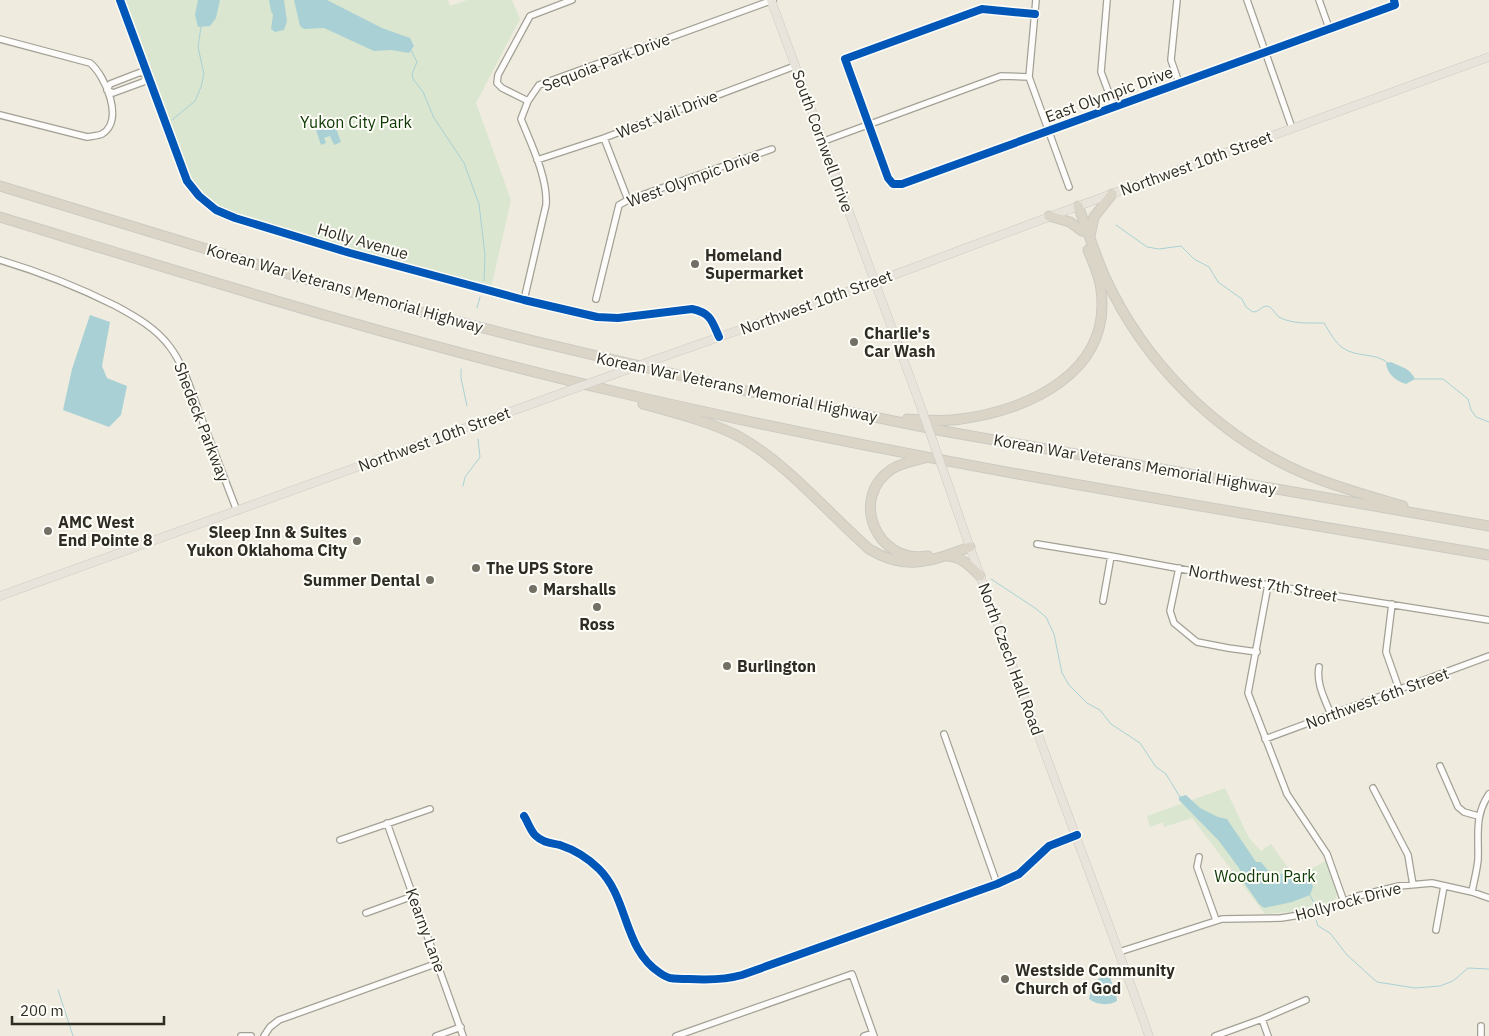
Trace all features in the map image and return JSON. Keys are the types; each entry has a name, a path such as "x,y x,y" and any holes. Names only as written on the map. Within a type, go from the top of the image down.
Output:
{"highway":[{"name":"Korean War Veterans Memorial Highway","path":"0,186 315,282 534,341 669,374 878,418 1489,526"},
{"path":"1090,238 1094,216 1112,194"},
{"path":"878,418 942,420 990,414 1020,404 1041,394 1069,376 1079,366 1092,346 1102,312 1101,289 1075,207"},
{"path":"1075,207 1115,296 1144,343 1160,365 1184,390 1222,424 1262,452 1301,472 1346,489 1442,518"},
{"path":"1049,216 1070,222 1082,231"},
{"name":"Korean War Veterans Memorial Highway","path":"0,217 338,319 608,390 928,458 1489,555"},
{"path":"608,390 634,401 709,424 732,433 754,446 783,469 869,549 884,558 902,563 912,563 944,556 969,545"},
{"path":"928,458 898,466 879,482 871,499 870,509 877,535 890,548 903,555 912,557 932,555 969,545"},
{"path":"944,556 955,557 968,563 980,576"}],"main road":[{"name":"South Cornwell Drive","path":"772,0 874,282"},
{"name":"Northwest 10th Street","path":"0,596 874,282 1049,216 1489,57"},
{"name":"North Czech Hall Road","path":"874,282 1149,1036"}],"street":[{"name":"Holly Avenue","path":"120,0 187,181 199,196 216,210 235,218 350,252 524,300 596,317 618,318 692,309 703,311 710,318 719,337"},
{"path":"528,101 502,88 497,83 498,76 530,16 572,0"},
{"name":"Sequoia Park Drive","path":"524,300 547,194 522,119 528,101 539,85 772,0"},
{"path":"1036,0 1029,77 1069,187"},
{"path":"1107,0 1101,72 1114,107"},
{"path":"1177,0 1171,60 1179,83"},
{"path":"1247,0 1292,128"},
{"path":"1319,0 1329,28"},
{"name":"East Olympic Drive","path":"868,125 888,178 893,184 902,184 1265,52 1394,2"},
{"path":"868,125 845,59 982,9 1035,14"},
{"path":"0,39 90,63 98,69 114,114 111,126 101,135 87,137 0,115"},
{"name":"West Vail Drive","path":"537,160 604,138 795,66"},
{"path":"141,72 147,76 143,82 113,93 107,90 110,84 141,72"},
{"path":"824,141 1001,76 1029,77"},
{"path":"604,138 628,200"},
{"name":"West Olympic Drive","path":"596,298 619,205 628,200 772,149"},
{"name":"Shedeck Parkway","path":"0,260 78,287 147,324 170,346 185,374 236,512"},
{"name":"Northwest 7th Street","path":"1036,544 1268,585 1489,620"},
{"path":"1103,601 1111,556"},
{"path":"1179,568 1170,611 1174,623 1197,642 1257,652"},
{"path":"1268,585 1248,694 1287,794 1328,854 1344,902"},
{"path":"1392,604 1386,652 1399,689"},
{"name":"Northwest 6th Street","path":"1265,739 1489,656"},
{"path":"1319,667 1318,676 1322,695 1331,715"},
{"path":"944,734 997,884"},
{"path":"1440,766 1458,807 1464,812 1478,816"},
{"path":"1374,788 1408,856 1413,885"},
{"path":"1472,892 1478,862 1478,816 1482,804 1489,794"},
{"path":"340,840 430,810"},
{"path":"524,816 535,836 544,842 576,851 588,858 600,870 619,899 639,953 651,967 668,978 728,979 742,975 997,884 1019,874 1049,846 1077,835"},
{"name":"Kearny Lane","path":"387,824 463,1036"},
{"path":"1199,857 1197,867 1216,920"},
{"name":"Hollyrock Drive","path":"1119,952 1216,920 1281,918 1319,912 1366,894 1399,886 1432,883 1489,898"},
{"path":"1436,930 1444,886"},
{"path":"366,913 413,896"},
{"path":"264,1036 270,1027 279,1020 438,963"},
{"path":"676,1036 852,974 874,1034 864,1036"},
{"path":"1215,1036 1306,1000"},
{"path":"1262,1019 1268,1036"},
{"path":"1481,1026 1481,1036"},
{"path":"436,1036 461,1027"},
{"path":"242,1036 250,1036"}],"green space":[{"name":"Yukon City Park","path":"123,0 448,0 450,6 467,0 512,0 520,19 476,103 511,200 491,288 244,218 227,212 211,202 197,188 181,160"},
{"name":"Woodrun Park","path":"1225,788 1249,838 1261,851 1271,844 1295,877 1326,861 1337,894 1334,902 1301,911 1265,914 1192,818 1164,827 1163,822 1150,827 1147,816"}],"water":[{"path":"198,0 220,0 216,18 210,26 198,27 195,15"},
{"path":"269,0 284,0 287,21 284,30 275,32 271,29 273,15"},
{"path":"294,0 327,0 382,28 410,38 414,46 409,53 391,50 374,51 324,28 304,29 300,26"},
{"path":"334,123 341,142 334,145 330,136 324,138 326,143 321,145 316,130"},
{"path":"90,315 110,322 102,366 107,378 127,386 121,415 109,427 63,410 72,369"},
{"path":"1391,362 1408,370 1415,379 1406,384 1396,379 1390,374 1387,367 1386,363"},
{"path":"1186,795 1200,808 1218,817 1227,819 1256,862 1261,862 1269,871 1281,874 1300,873 1306,875 1313,887 1310,895 1292,902 1264,908 1259,904 1245,884 1239,868 1219,841 1179,800 1179,797"},
{"path":"1105,974 1109,975 1117,1001 1110,1004 1095,1003 1089,999 1092,984"}],"waterway":[{"path":"172,120 195,101 201,87 204,74 198,47 201,27"},
{"path":"411,50 417,62 412,74 413,79 423,92 434,118 464,163 479,204 485,255 484,281"},
{"path":"1116,225 1147,247 1159,249 1181,246 1194,259 1209,267 1218,282 1242,299 1246,307 1253,312 1268,306 1279,317 1286,320 1302,323 1324,323 1335,340 1343,348 1354,353 1377,357 1388,363"},
{"path":"477,308 480,297"},
{"path":"461,369 467,406"},
{"path":"1415,379 1443,379 1468,399 1471,410 1476,417 1489,422"},
{"path":"463,486 465,477 480,457 478,439"},
{"path":"991,579 1046,617 1054,634 1062,673 1069,685 1087,703 1100,710 1111,724 1140,743 1156,767 1166,774 1180,797"},
{"path":"1310,895 1316,907"},
{"path":"1316,920 1318,926 1330,933 1347,955 1377,982 1415,988 1440,986 1453,981 1468,968 1489,969"},
{"path":"58,990 73,1036"}],"cycle path":[{"path":"120,0 187,181 199,196 216,210 235,218 350,253 524,300 597,317 618,318 692,309 710,318 719,337"},
{"path":"1035,14 982,9 845,59 888,178 893,184 902,184 1395,5 1394,0"},
{"path":"524,816 533,832 539,838 576,852 599,869 609,881 632,937 648,963 669,978 702,980 742,975 997,884 1019,874 1049,846 1077,835"}],"place":[{"name":"Homeland Supermarket","path":"695,264"},
{"name":"Charlie's Car Wash","path":"854,342"},
{"name":"AMC West End Pointe 8","path":"48,531"},
{"name":"Sleep Inn & Suites Yukon Oklahoma City","path":"357,541"},
{"name":"The UPS Store","path":"476,568"},
{"name":"Summer Dental","path":"430,580"},
{"name":"Marshalls","path":"533,589"},
{"name":"Ross","path":"597,607"},
{"name":"Burlington","path":"727,666"},
{"name":"Westside Community Church of God","path":"1005,979"}]}
